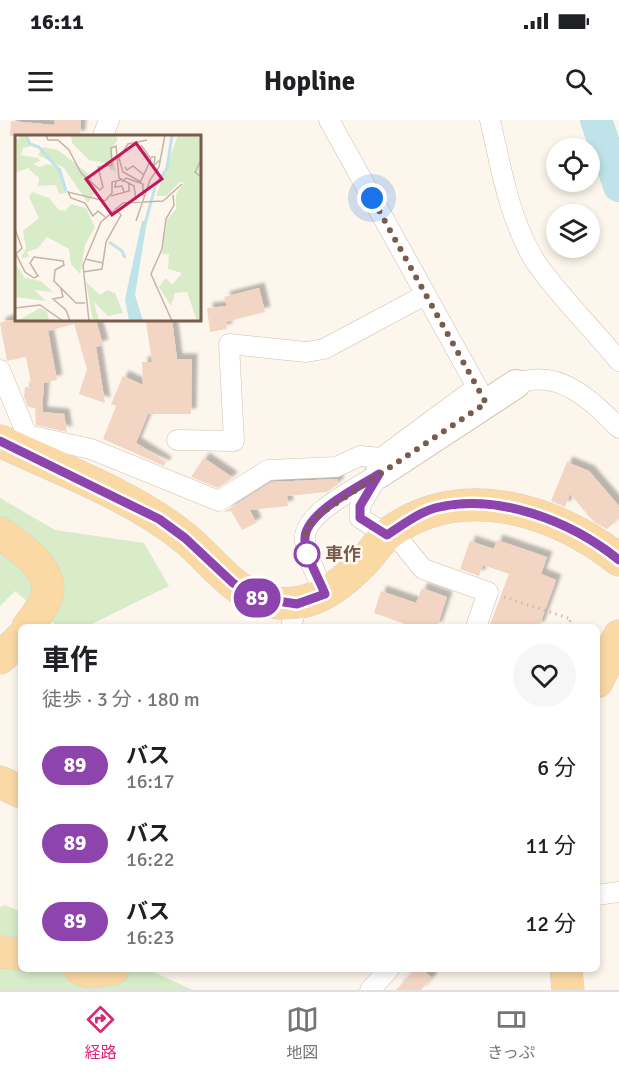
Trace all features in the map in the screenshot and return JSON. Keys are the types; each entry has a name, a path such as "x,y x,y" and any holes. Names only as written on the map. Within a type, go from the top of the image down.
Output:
{"main road":[{"path":"0,441 159,519 246,592 271,602 304,608 346,579 390,533 434,508 474,503 548,519 584,535 619,560"},
{"path":"0,532 41,566 48,583 45,601 30,624"},
{"path":"600,676 619,636"},
{"path":"0,658 18,641"},
{"path":"0,782 18,791"},
{"path":"0,952 18,954"},
{"path":"566,972 568,990"}],"street":[{"path":"103,135 109,120"},
{"path":"329,120 481,395"},
{"path":"490,120 506,188 520,231 536,261 619,361"},
{"path":"177,440 234,441 229,344 306,352 324,349 425,295"},
{"path":"0,370 27,435 91,449 219,501 268,470 336,467 360,456 381,458 481,395 539,378 557,381 573,388 619,428"},
{"path":"304,608 307,554 304,538 309,523 379,474 481,395"},
{"path":"360,518 360,506 379,474"},
{"path":"317,516 351,513 390,533 423,569 488,592 477,624"},
{"path":"600,895 619,892"},
{"path":"370,990 386,972"}],"path":[{"path":"488,592 571,619 569,624"}],"green space":[{"path":"0,498 55,530 144,543 169,586 92,624 54,624 15,591 0,606"},
{"path":"5,905 18,911 18,972 154,972 193,990 0,990 0,907"}],"building":[{"path":"55,120 81,120 80,135 10,136 11,121 54,125"},
{"path":"259,288 265,312 226,322 227,329 210,332 207,308 227,306 224,297"},
{"path":"8,320 73,321 74,324 48,331 57,380 44,383 42,412 64,414 67,432 36,425 35,408 28,407 24,397 25,387 32,388 26,357 7,361 0,323"},
{"path":"73,321 96,321 103,345 96,347 105,403 79,394 87,369"},
{"path":"172,321 177,359 192,359 191,414 148,414 136,443 166,462 164,466 103,439 116,406 111,404 123,376 143,385 142,362 152,362 146,322"},
{"path":"204,458 232,477 231,479 218,488 191,477"},
{"path":"567,462 589,471 619,506 619,518 607,529 594,522 570,494 565,507 551,501"},
{"path":"338,479 338,484 327,492 287,496 288,506 250,510 256,523 242,530 231,511 224,512 272,482"},
{"path":"497,540 547,557 541,574 556,580 540,624 490,624 509,574 483,565 479,576 460,569 470,541 494,549"},
{"path":"422,588 447,597 438,624 405,624 374,613 381,591 416,603"},
{"path":"412,972 425,972 432,978 421,990 396,990"}],"waterway":[{"path":"596,120 619,186"}],"bus line":[{"name":"89","path":"0,441 159,519 185,538 233,583 246,592 271,602 297,604 325,594 307,554 304,538 309,523 329,505 379,474 360,506 360,518 387,535 412,518 434,508 474,503 515,510 548,519 584,535 619,560"}],"place":[{"name":"車作","path":"307,554"}],"route":[{"path":"307,554 304,538 309,523 329,505 486,403 372,198"}]}
